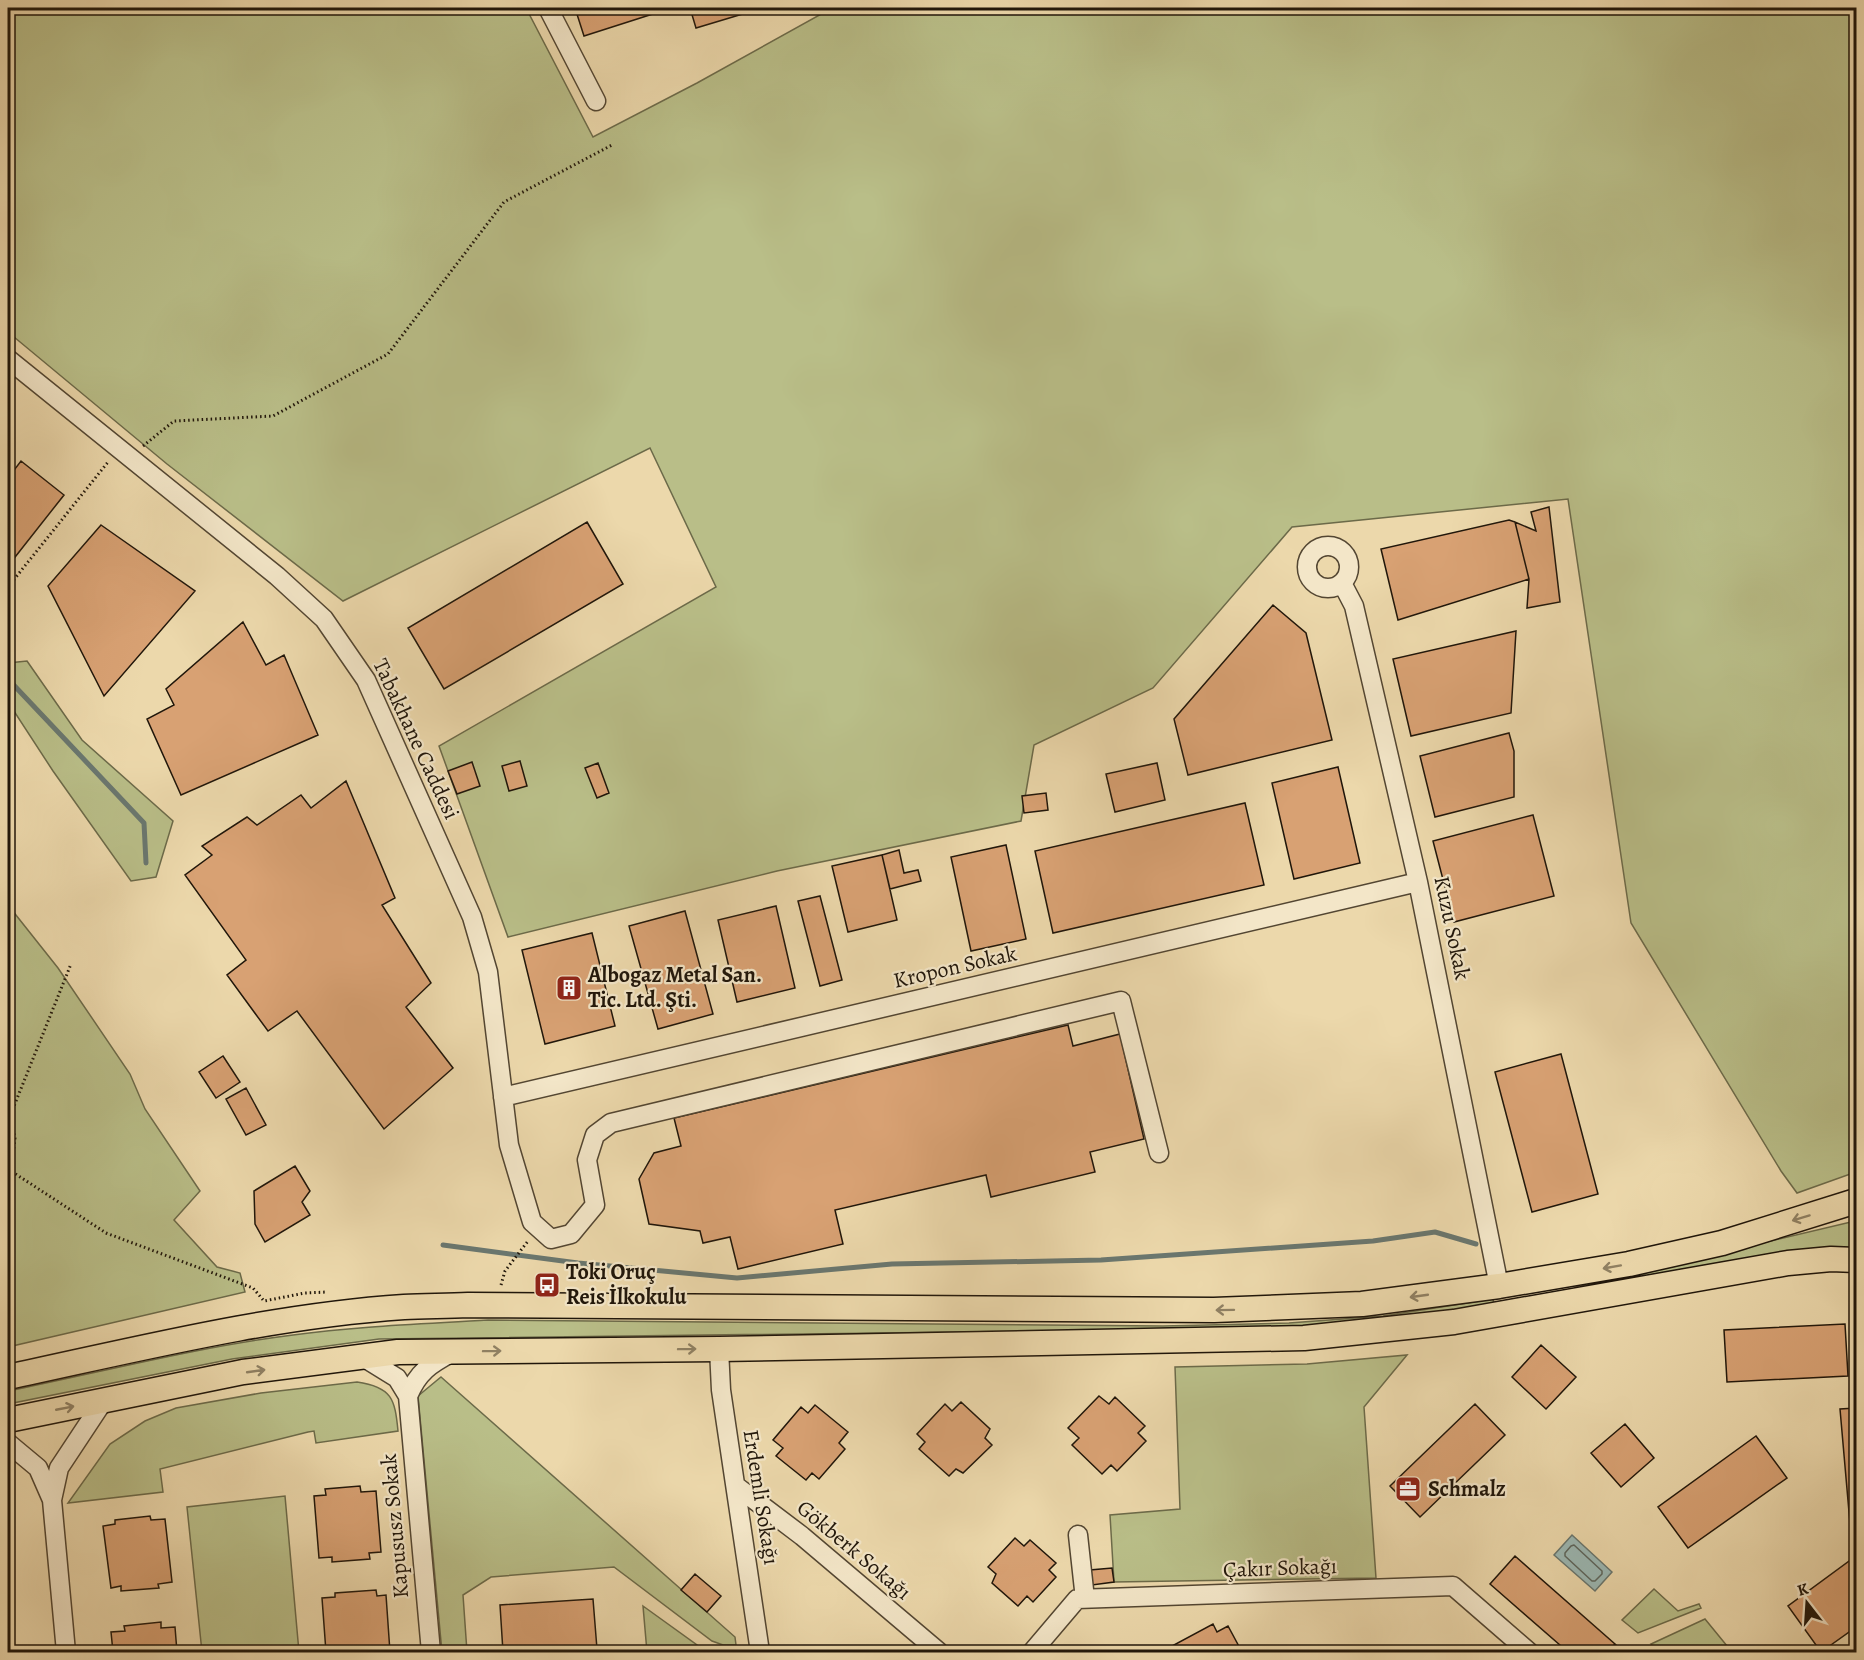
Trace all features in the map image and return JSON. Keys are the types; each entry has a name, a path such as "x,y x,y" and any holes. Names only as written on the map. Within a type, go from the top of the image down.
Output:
{"main road":[{"path":"8,1377 266,1324 404,1307 468,1305 1214,1310 1362,1304 1499,1286 1629,1264 1722,1243 1857,1201"},
{"path":"8,1420 243,1372 398,1352 719,1349 1304,1338 1454,1322 1788,1263 1831,1259 1857,1260"}],"street":[{"path":"548,8 596,101"},
{"name":"Tabakhane Caddesi","path":"8,359 277,576 324,619 366,680 472,917 488,972 509,1145 532,1222"},
{"name":"Kuzu Sokak","path":"1342,583 1354,606 1418,882 1499,1286"},
{"name":"Kropon Sokak","path":"503,1097 1418,882"},
{"path":"532,1222 551,1239 571,1234 595,1205 587,1160 595,1135 611,1123 1121,1001 1160,1153"},
{"name":"Erdemli Sokağı","path":"719,1349 721,1390 760,1653"},
{"path":"408,1396 418,1376 433,1362 455,1352"},
{"path":"363,1357 397,1378 408,1396"},
{"name":"Kapususz Sokak","path":"408,1396 431,1653"},
{"path":"66,1653 52,1500 59,1468 104,1400"},
{"path":"8,1443 38,1468 52,1500"},
{"name":"Gökberk Sokağı","path":"736,1486 802,1536 939,1653"},
{"path":"1032,1653 1077,1599 1085,1599 1078,1535"},
{"name":"Çakır Sokağı","path":"1085,1599 1453,1586 1529,1653"}],"path":[{"path":"8,587 124,453 174,421 273,416 388,354 504,202 612,145"},
{"path":"71,964 9,1116 15,1138 9,1170 106,1233 253,1288 264,1301"},
{"path":"501,1286 505,1271 528,1242 532,1222"}],"green space":[{"path":"8,8 526,8 593,137 697,83 832,8 1856,8 1856,1172 1797,1193 1781,1171 1631,923 1568,499 1292,527 1153,688 1034,745 1021,821 777,871 508,937 439,746 716,587 650,448 343,601 167,464 8,332"},
{"path":"27,661 82,740 173,821 156,877 131,881 53,771 8,702 8,663"},
{"path":"8,905 58,968 130,1074 145,1109 200,1191 174,1220 217,1267 240,1273 245,1292 8,1347"},
{"path":"1855,1221 1850,1239 1853,1257 1594,1287 1594,1283"},
{"path":"1493,1299 1494,1305 1383,1321 1292,1328 379,1339 232,1359 8,1404 8,1391 185,1353 257,1340 342,1329 488,1320 1163,1326 1289,1323 1383,1316"},
{"path":"1407,1355 1364,1407 1376,1578 1114,1582 1110,1515 1180,1509 1175,1367 1307,1364"},
{"path":"441,1377 735,1637 736,1645 723,1645 712,1641 614,1567 491,1577 463,1595 467,1652 442,1652 418,1396"},
{"path":"357,1382 378,1387 390,1396 398,1431 316,1443 314,1431 308,1432 160,1469 163,1492 68,1503 110,1444 145,1421 176,1408 261,1393"},
{"path":"285,1496 299,1652 202,1652 187,1507"},
{"path":"1654,1589 1678,1611 1699,1604 1701,1608 1638,1633 1622,1620"},
{"path":"643,1606 697,1645 698,1652 647,1652"},
{"path":"1705,1619 1732,1652 1660,1652 1651,1644"}],"water":[{"path":"1572,1535 1612,1572 1595,1591 1554,1555"}],"building":[{"path":"575,8 657,8 659,12 584,36"},
{"path":"690,8 744,8 746,13 696,28"},
{"path":"21,461 64,495 8,566 8,478"},
{"path":"1549,507 1560,602 1527,608 1529,579 1515,522 1536,531 1531,512"},
{"path":"1509,520 1515,522 1529,579 1398,620 1381,549"},
{"path":"587,522 623,584 444,689 408,628"},
{"path":"101,525 195,591 104,696 48,586"},
{"path":"1273,605 1306,633 1332,740 1188,775 1174,719"},
{"path":"243,622 266,665 284,655 318,735 181,795 147,719 174,705 166,689"},
{"path":"1516,631 1511,713 1411,736 1393,659"},
{"path":"1509,733 1514,751 1514,797 1435,817 1420,756"},
{"path":"520,761 527,786 509,791 502,766"},
{"path":"472,762 480,786 457,794 448,771"},
{"path":"598,763 609,793 597,798 585,768"},
{"path":"1157,763 1165,800 1115,812 1106,774"},
{"path":"1338,767 1360,863 1294,879 1272,783"},
{"path":"346,781 395,898 382,905 431,983 406,1007 453,1068 384,1129 297,1011 268,1031 227,975 246,960 185,875 212,855 202,846 247,817 257,825 301,795 311,808"},
{"path":"1046,793 1048,810 1024,813 1022,796"},
{"path":"1245,803 1264,885 1053,933 1035,851"},
{"path":"1533,815 1554,896 1454,922 1433,841"},
{"path":"1006,845 1026,939 971,951 951,857"},
{"path":"899,850 904,873 918,870 921,881 890,889 882,855"},
{"path":"882,855 897,920 848,932 832,866"},
{"path":"820,896 842,980 820,986 798,901"},
{"path":"776,906 795,988 737,1002 718,920"},
{"path":"685,911 713,1014 658,1029 629,926"},
{"name":"Albogaz Metal San. Tic. Ltd. Şti.","path":"592,933 615,1026 545,1044 522,950"},
{"path":"1068,1025 1073,1046 1120,1034 1144,1139 1090,1152 1095,1172 991,1197 986,1175 835,1210 843,1244 738,1269 730,1237 703,1243 700,1231 649,1224 639,1179 654,1153 681,1146 674,1118"},
{"path":"1561,1054 1598,1194 1532,1212 1495,1072"},
{"path":"223,1056 240,1082 216,1098 199,1072"},
{"path":"246,1088 266,1125 246,1135 226,1099"},
{"path":"295,1166 310,1191 302,1202 310,1215 265,1242 255,1224 254,1191"},
{"path":"1845,1324 1848,1376 1727,1382 1724,1330"},
{"path":"1541,1345 1576,1377 1546,1409 1512,1377"},
{"path":"1099,1396 1109,1404 1115,1397 1145,1426 1138,1433 1146,1441 1117,1471 1111,1465 1102,1474 1072,1445 1079,1438 1068,1428"},
{"path":"961,1402 990,1429 985,1438 992,1445 963,1473 956,1469 949,1476 919,1449 925,1442 917,1434 945,1404 952,1411"},
{"path":"1475,1404 1505,1435 1420,1517 1390,1486"},
{"path":"815,1405 848,1432 839,1443 845,1449 819,1479 812,1473 806,1480 776,1456 783,1448 773,1440 801,1407 808,1413"},
{"path":"1856,1408 1856,1534 1851,1535 1840,1409"},
{"path":"1625,1424 1654,1458 1621,1487 1591,1453"},
{"path":"1756,1436 1787,1478 1688,1548 1658,1507"},
{"path":"360,1486 361,1492 376,1491 381,1552 369,1553 370,1559 332,1562 332,1557 319,1558 314,1496 326,1495 325,1489"},
{"path":"150,1516 151,1520 165,1519 172,1582 158,1584 159,1588 121,1591 121,1586 111,1588 103,1526 115,1524 115,1520"},
{"path":"1015,1538 1024,1546 1030,1540 1056,1563 1049,1570 1056,1577 1033,1602 1027,1596 1018,1606 992,1583 996,1574 988,1567"},
{"path":"1515,1556 1615,1644 1607,1652 1568,1652 1490,1584"},
{"path":"1856,1556 1856,1627 1821,1652 1788,1606"},
{"path":"1112,1568 1114,1582 1092,1585 1090,1570"},
{"path":"695,1574 721,1596 707,1612 681,1590"},
{"path":"376,1590 377,1596 386,1595 390,1652 326,1652 322,1598 335,1597 335,1593"},
{"path":"593,1599 597,1649 503,1652 500,1605"},
{"path":"161,1622 161,1628 175,1627 177,1652 113,1652 111,1632 125,1631 124,1626"},
{"path":"1213,1624 1217,1632 1228,1626 1242,1652 1176,1652 1172,1646"},
{"path":"1615,1644 1624,1652 1607,1652"}],"waterway":[{"path":"8,679 144,823 146,863"},
{"path":"443,1245 578,1263 737,1278 892,1264 1101,1260 1373,1241 1435,1232 1476,1244"}],"place":[{"name":"Albogaz Metal San. Tic. Ltd. Şti.","path":"569,988"},
{"name":"Toki Oruç Reis İlkokulu","path":"547,1285"},
{"name":"Schmalz","path":"1408,1489"}]}
